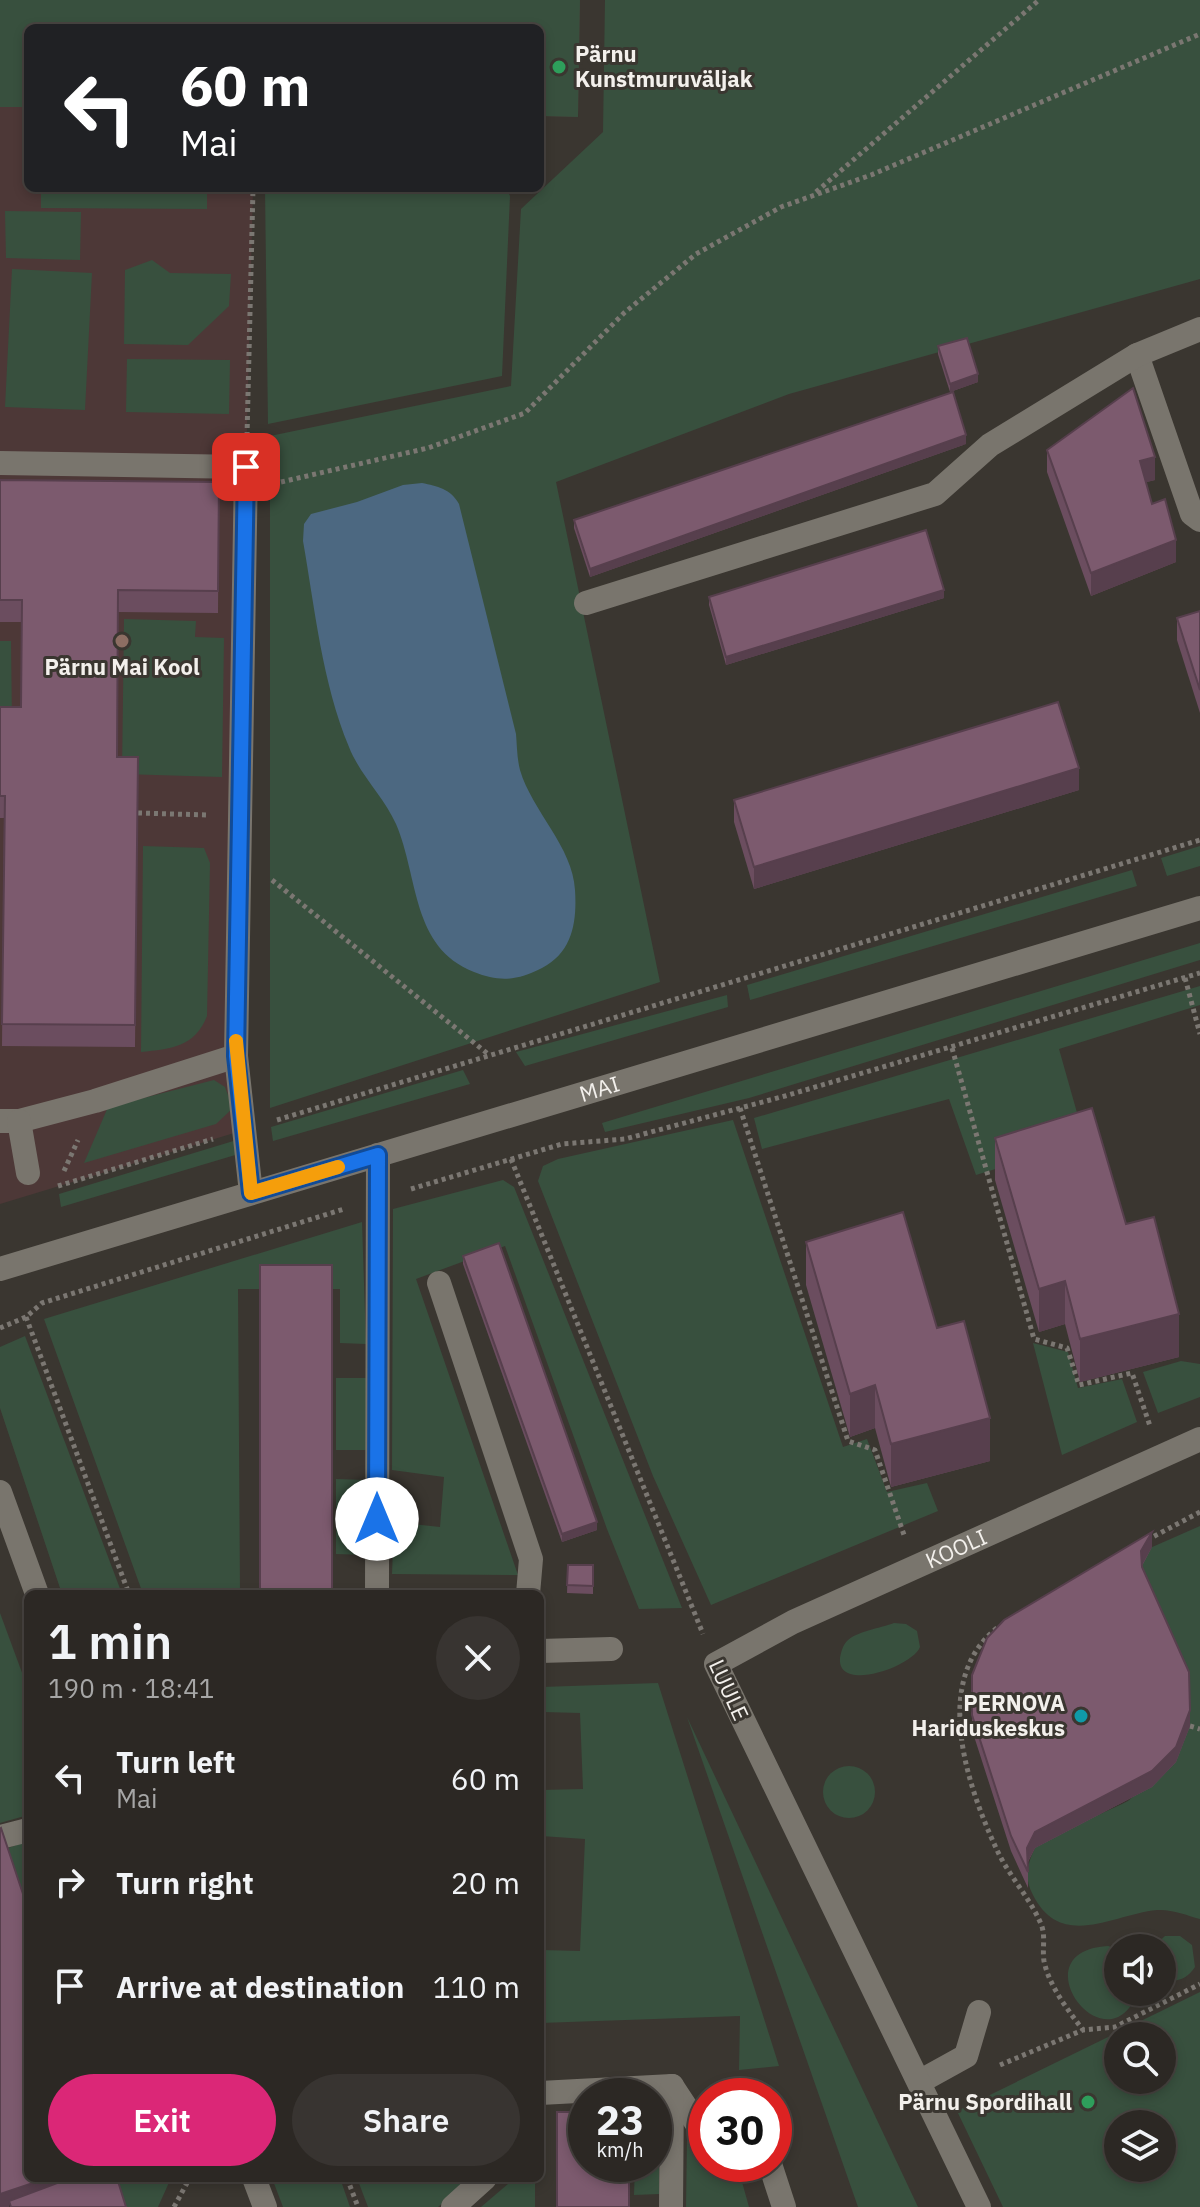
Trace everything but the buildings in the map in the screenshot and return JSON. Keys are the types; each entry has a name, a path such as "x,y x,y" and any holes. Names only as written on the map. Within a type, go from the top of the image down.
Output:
{"street":[{"path":"586,603 935,494 990,445 1137,355 1200,329"},
{"path":"1137,355 1192,514 1200,520"},
{"path":"0,463 246,467 236,1056 251,1193"},
{"name":"MAI","path":"0,1269 1200,908"},
{"path":"28,1173 10,1121 236,1056"},
{"path":"377,1590 378,1155"},
{"path":"439,1283 531,1559 528,1590"},
{"name":"KOOLI","path":"716,1664 793,1622 1200,1439"},
{"path":"0,1492 10,1545 35,1590"},
{"path":"544,1651 611,1649"},
{"name":"LUULE","path":"716,1664 979,2207"},
{"path":"0,1837 24,1831"},
{"path":"919,2082 966,2056 979,2012"},
{"path":"672,2086 688,2110"},
{"path":"544,2093 568,2092"},
{"path":"256,2182 265,2207"},
{"path":"453,2207 481,2182"},
{"path":"671,2182 671,2207"},
{"path":"776,2182 784,2207"}],"path":[{"path":"811,196 1039,0"},
{"path":"253,192 246,467 277,483 428,448 525,413 624,313 696,254 781,207 871,175 1200,34"},
{"path":"138,813 241,816"},
{"path":"46,1190 1200,840"},
{"path":"240,854 489,1055"},
{"path":"0,1328 26,1317 42,1303 511,1159 562,1144 625,1139 740,1108 1200,973"},
{"path":"1185,978 1200,1034"},
{"path":"952,1048 1034,1339 1067,1348 1079,1385 1132,1373 1151,1428"},
{"path":"740,1108 848,1441 875,1450 904,1535"},
{"name":"LUULE","path":"511,1159 716,1664"},
{"path":"26,1317 128,1590"},
{"path":"1134,1547 1200,1512"},
{"path":"1009,1619 989,1634 964,1676 959,1729 997,1850 1041,1924 1044,1962 1053,1985 1083,2030"},
{"path":"1190,1726 1200,1729"},
{"path":"989,2070 1083,2030 1115,2027 1200,1984"},
{"path":"349,2182 358,2207"},
{"path":"174,2207 187,2183"}],"shaded area":[{"name":"Pärnu Mai Kool","path":"0,0 580,0 578,117 544,116 544,24 24,24 24,192 253,192 246,467 244,1130 0,1204"}],"green space":[{"name":"Pärnu Kunstmuruväljak","path":"0,0 580,0 578,117 544,116 544,24 24,24 24,107 0,107"},
{"path":"605,0 1200,0 1200,279 789,394 556,482 660,982 270,1108 270,436 511,386 521,209 539,192 544,192 544,187 603,132"},
{"path":"41,192 207,192 207,209 41,208"},
{"path":"265,192 508,192 502,376 268,424"},
{"path":"5,211 81,212 80,260 6,258"},
{"path":"152,260 170,273 231,274 229,306 188,345 124,344 125,270"},
{"path":"12,269 92,273 85,410 5,407"},
{"path":"127,359 230,360 229,414 126,412"},
{"path":"124,619 196,621 195,637 224,638 222,777 122,774"},
{"path":"0,641 11,641 12,725 0,725"},
{"path":"143,846 204,848 210,863 207,1016 189,1040 172,1047 141,1052"},
{"path":"1200,846 1200,866 1167,876 1161,858"},
{"path":"1132,870 1137,886 750,1000 747,985"},
{"path":"1200,943 1200,960 749,1098 605,1132 602,1123"},
{"path":"1200,986 1200,1005 1059,1049 1085,1141 976,1175 949,1099 762,1149 754,1118"},
{"path":"727,995 728,1007 525,1066 516,1052"},
{"path":"463,1070 470,1084 273,1141 271,1127"},
{"path":"214,1080 225,1087 233,1108 216,1124 84,1163 108,1107"},
{"path":"733,1120 843,1447 867,1439 887,1492 927,1483 938,1511 711,1605 653,1476 538,1181 543,1166 558,1159"},
{"path":"240,1139 242,1153 61,1207 59,1194"},
{"path":"503,1180 514,1187 682,1608 639,1609 505,1246 416,1279 518,1575 392,1574 394,1522 440,1527 444,1477 392,1470 393,1209"},
{"path":"362,1222 366,1344 340,1343 340,1289 238,1289 240,1590 142,1590 44,1319"},
{"path":"25,1336 120,1590 61,1590 0,1408 0,1347"},
{"path":"1033,1343 1068,1352 1078,1388 1122,1379 1137,1422 1062,1455"},
{"path":"1181,1361 1200,1364 1200,1397 1158,1413 1143,1372"},
{"path":"336,1378 366,1378 367,1450 336,1450"},
{"path":"336,1479 367,1480 364,1555 336,1554"},
{"path":"1200,1526 1200,1919 1174,1911 1157,1910 1089,1925 1058,1922 1045,1912 1030,1889 1030,1860 1035,1848 1045,1841 1128,1801 1151,1778 1165,1752 1172,1724 1174,1694 1170,1663 1163,1631 1141,1567 1150,1548"},
{"path":"0,1613 24,1678 24,1816 0,1823"},
{"path":"894,1623 906,1624 917,1631 920,1647 914,1655 876,1673 850,1674 842,1668 840,1658 847,1641 863,1632"},
{"path":"658,1683 779,2066 739,2070 740,2016 544,2023 544,1950 580,1951 585,1839 544,1836 544,1790 583,1789 580,1713 544,1712 544,1687"},
{"path":"687,1717 918,2207 858,2207"},
{"path":"849,1766 868,1773 875,1792 868,1811 849,1818 830,1811 823,1792 830,1773"},
{"path":"24,1842 24,1906 8,1848"},
{"path":"1176,1936 1192,1945 1195,1967 1176,1980"},
{"path":"1104,1947 1104,2006 1129,2006 1124,2013 1107,2019 1091,2014 1077,2001 1069,1984 1070,1967 1082,1953"},
{"name":"Pärnu Spordihall","path":"1200,1992 1200,2207 1003,2207 957,2111 1104,2039 1104,2094 1176,2094 1176,2022 1139,2022"},
{"path":"687,2139 688,2182 742,2182 749,2207 686,2207"},
{"path":"117,2182 169,2182 158,2207 125,2207"},
{"path":"274,2182 341,2182 350,2207 283,2207"},
{"path":"359,2182 467,2182 438,2207 368,2207"},
{"path":"510,2182 535,2182 535,2207 481,2207"},
{"path":"634,2182 659,2182 659,2194 634,2195"}],"water":[{"path":"422,483 448,492 459,504 516,734 520,770 573,874 575,913 567,944 542,968 516,978 500,979 474,972 454,961 438,946 420,909 396,824 349,747 332,697 320,645 303,541 304,524 311,514 403,485"}],"slow traffic":[{"path":"236,1041 251,1193 338,1167"}],"place":[{"name":"Pärnu Kunstmuruväljak","path":"559,67"},
{"name":"Pärnu Mai Kool","path":"122,641"},
{"name":"PERNOVA Hariduskeskus","path":"1081,1716"},
{"name":"Pärnu Spordihall","path":"1088,2102"}],"route":[{"path":"246,467 236,1056 251,1193 378,1155 377,1519"}]}
